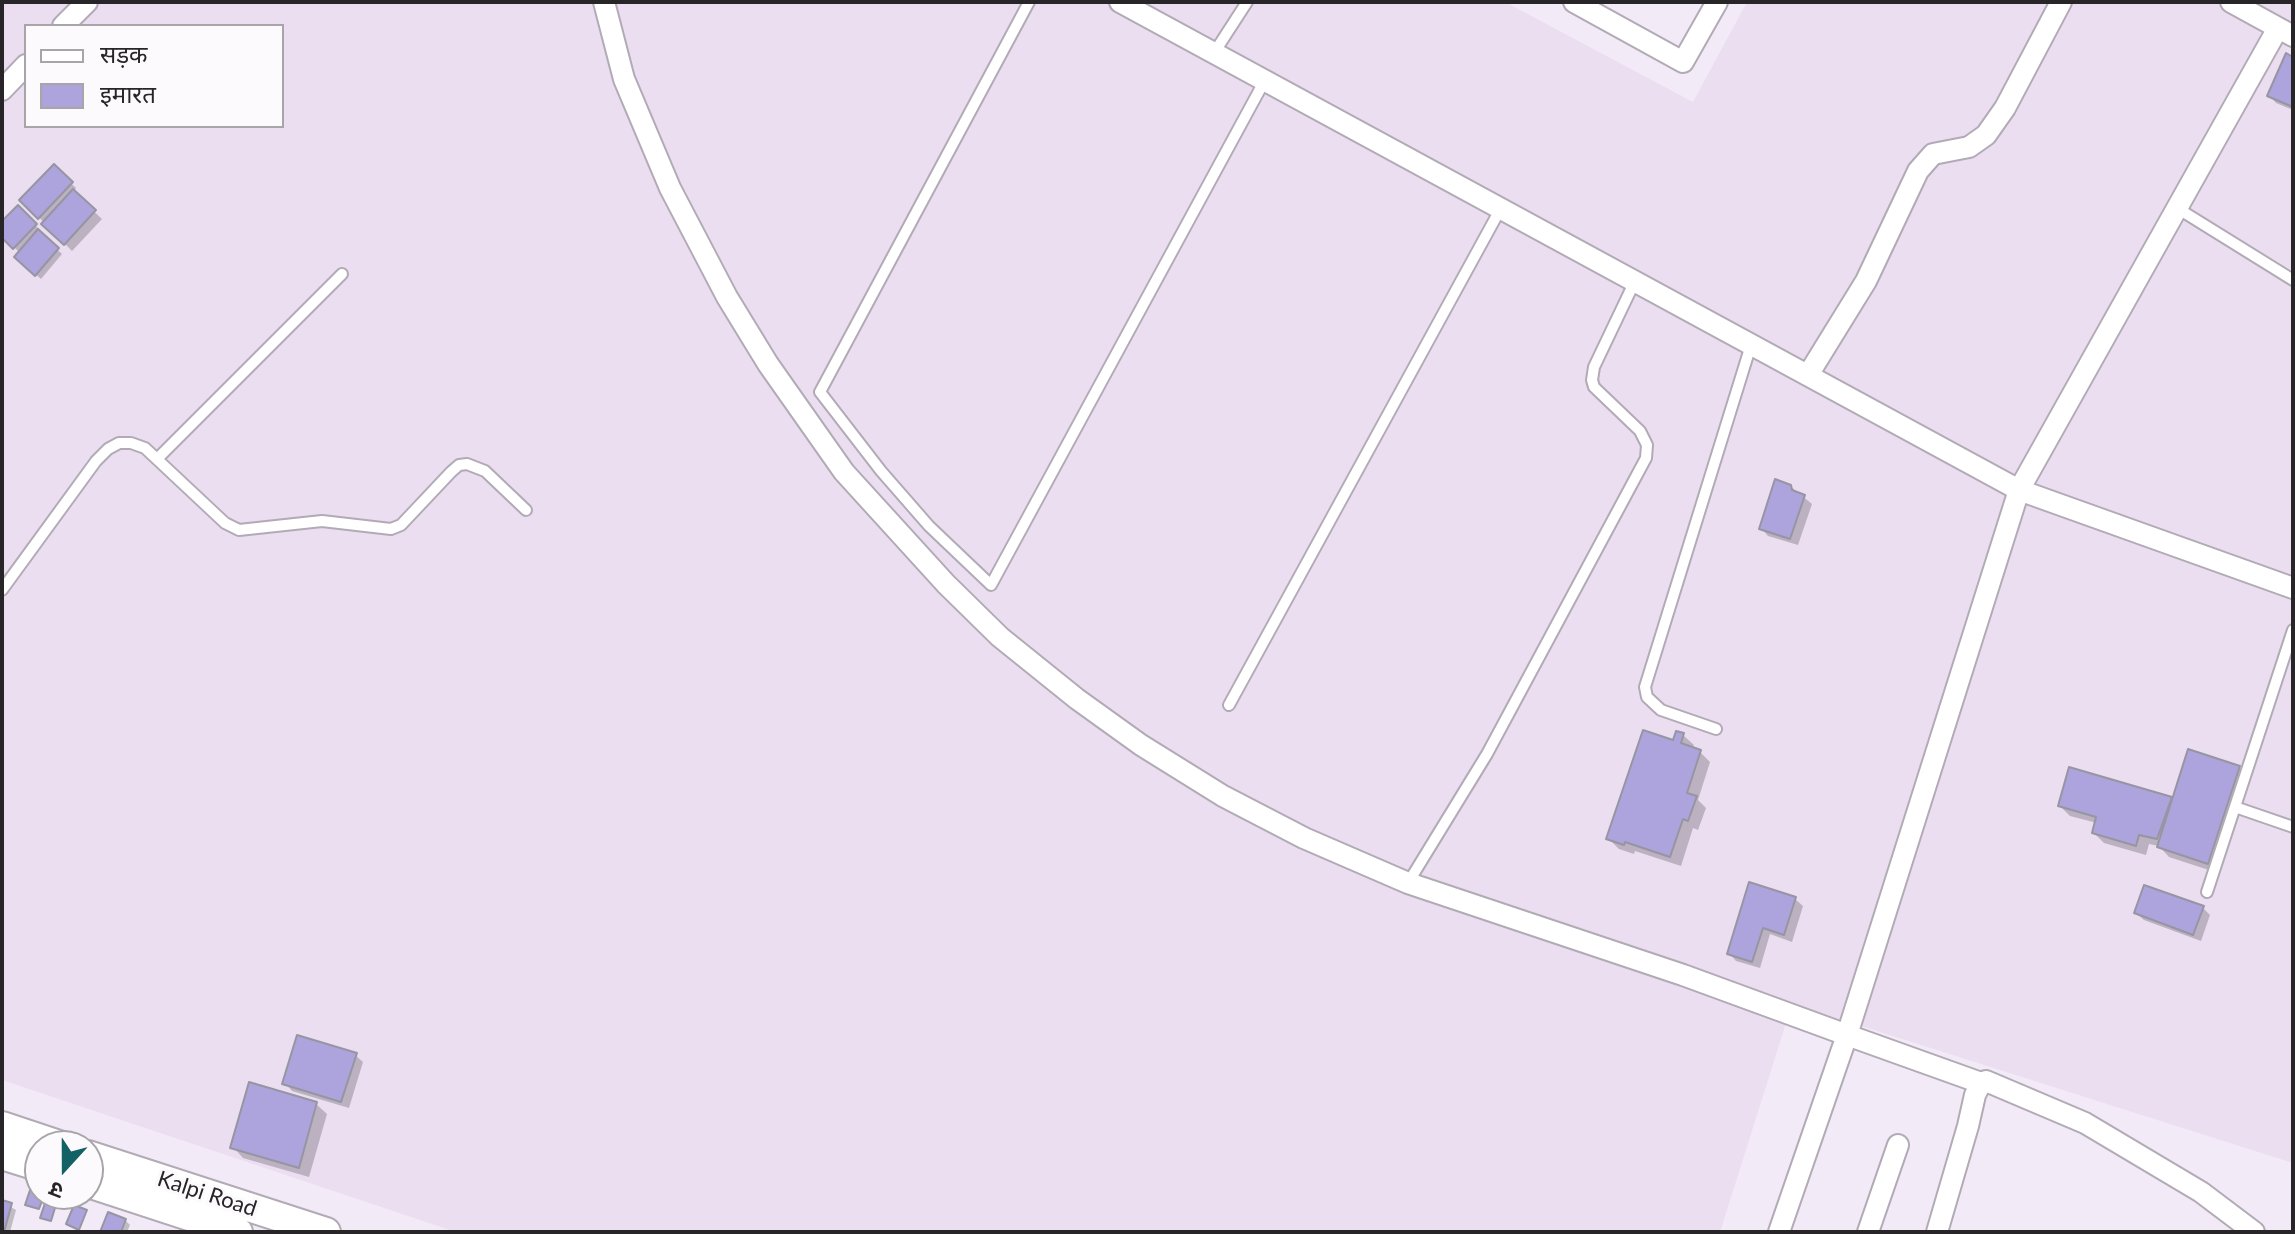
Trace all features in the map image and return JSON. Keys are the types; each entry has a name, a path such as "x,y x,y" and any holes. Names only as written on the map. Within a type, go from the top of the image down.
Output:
{"main road":[{"path":"2,1126 24,1133"},
{"path":"2,1155 24,1162"},
{"name":"Kalpi Road","path":"104,1160 326,1232"},
{"name":"Kalpi Road","path":"104,1190 173,1222 238,1232"}],"street":[{"path":"65,24 87,2"},
{"path":"604,2 624,79 670,188 727,297 807,422 844,472 1000,637 1077,699 1141,745 1223,796 1291,831 1408,883 1683,975 1981,1083 1993,1083 2085,1123 2201,1192 2254,1232"},
{"path":"1120,2 2019,490 2293,588"},
{"path":"1574,2 1683,62 1717,2"},
{"path":"1808,375 1866,281 1918,171 1933,154 1969,147 1986,135 2005,108 2061,2"},
{"path":"1779,1232 1847,1035 2019,490 2177,208 2285,32 2231,2"},
{"path":"2,90 24,67"},
{"path":"1937,1232 1972,1103 1981,1083"},
{"path":"1868,1232 1898,1145"}],"lane":[{"path":"1029,2 820,392 881,471 920,515 991,585 1265,80"},
{"path":"1214,53 1247,2"},
{"path":"1229,705 1501,208"},
{"path":"2177,208 2293,280"},
{"path":"157,459 342,274"},
{"path":"1408,883 1474,777 1646,458 1647,445 1640,431 1594,387 1592,380 1594,367 1635,281"},
{"path":"1716,729 1661,710 1647,697 1645,687 1751,345"},
{"path":"2,590 96,461 119,443 145,448 225,523 239,530 322,521 391,529 401,525 459,465 467,464 485,471 526,510"},
{"path":"2207,892 2293,630"},
{"path":"2235,807 2293,827"}],"shaded area":[{"path":"2,2 1505,2 1693,102 1747,2 2293,2 2293,1163 1792,1004 1720,1232 456,1232 2,1080"}],"building":[{"path":"2286,53 2293,57 2293,107 2267,96"},
{"path":"54,164 73,182 38,219 19,200"},
{"path":"73,189 96,210 64,245 41,224"},
{"path":"18,205 37,224 13,249 2,238 2,221"},
{"path":"38,229 59,248 35,276 14,257"},
{"path":"1775,479 1805,495 1790,539 1759,529"},
{"path":"1643,730 1673,740 1676,731 1684,733 1681,743 1701,750 1687,793 1697,796 1688,821 1683,819 1670,857 1606,839"},
{"path":"2188,749 2240,766 2208,864 2157,847"},
{"path":"2069,767 2172,797 2157,839 2139,835 2136,846 2092,833 2096,817 2058,806"},
{"path":"1749,882 1796,897 1784,935 1763,928 1752,962 1727,954"},
{"path":"2144,885 2204,906 2193,935 2134,913"},
{"path":"297,1035 357,1053 341,1102 282,1084"},
{"path":"249,1082 317,1102 299,1168 230,1148"},
{"path":"2,1200 12,1203 4,1232 2,1232"},
{"path":"43,1210 54,1210 51,1221 40,1218"},
{"path":"72,1210 87,1210 79,1230 66,1224"},
{"path":"108,1212 126,1219 121,1232 100,1232"}]}
